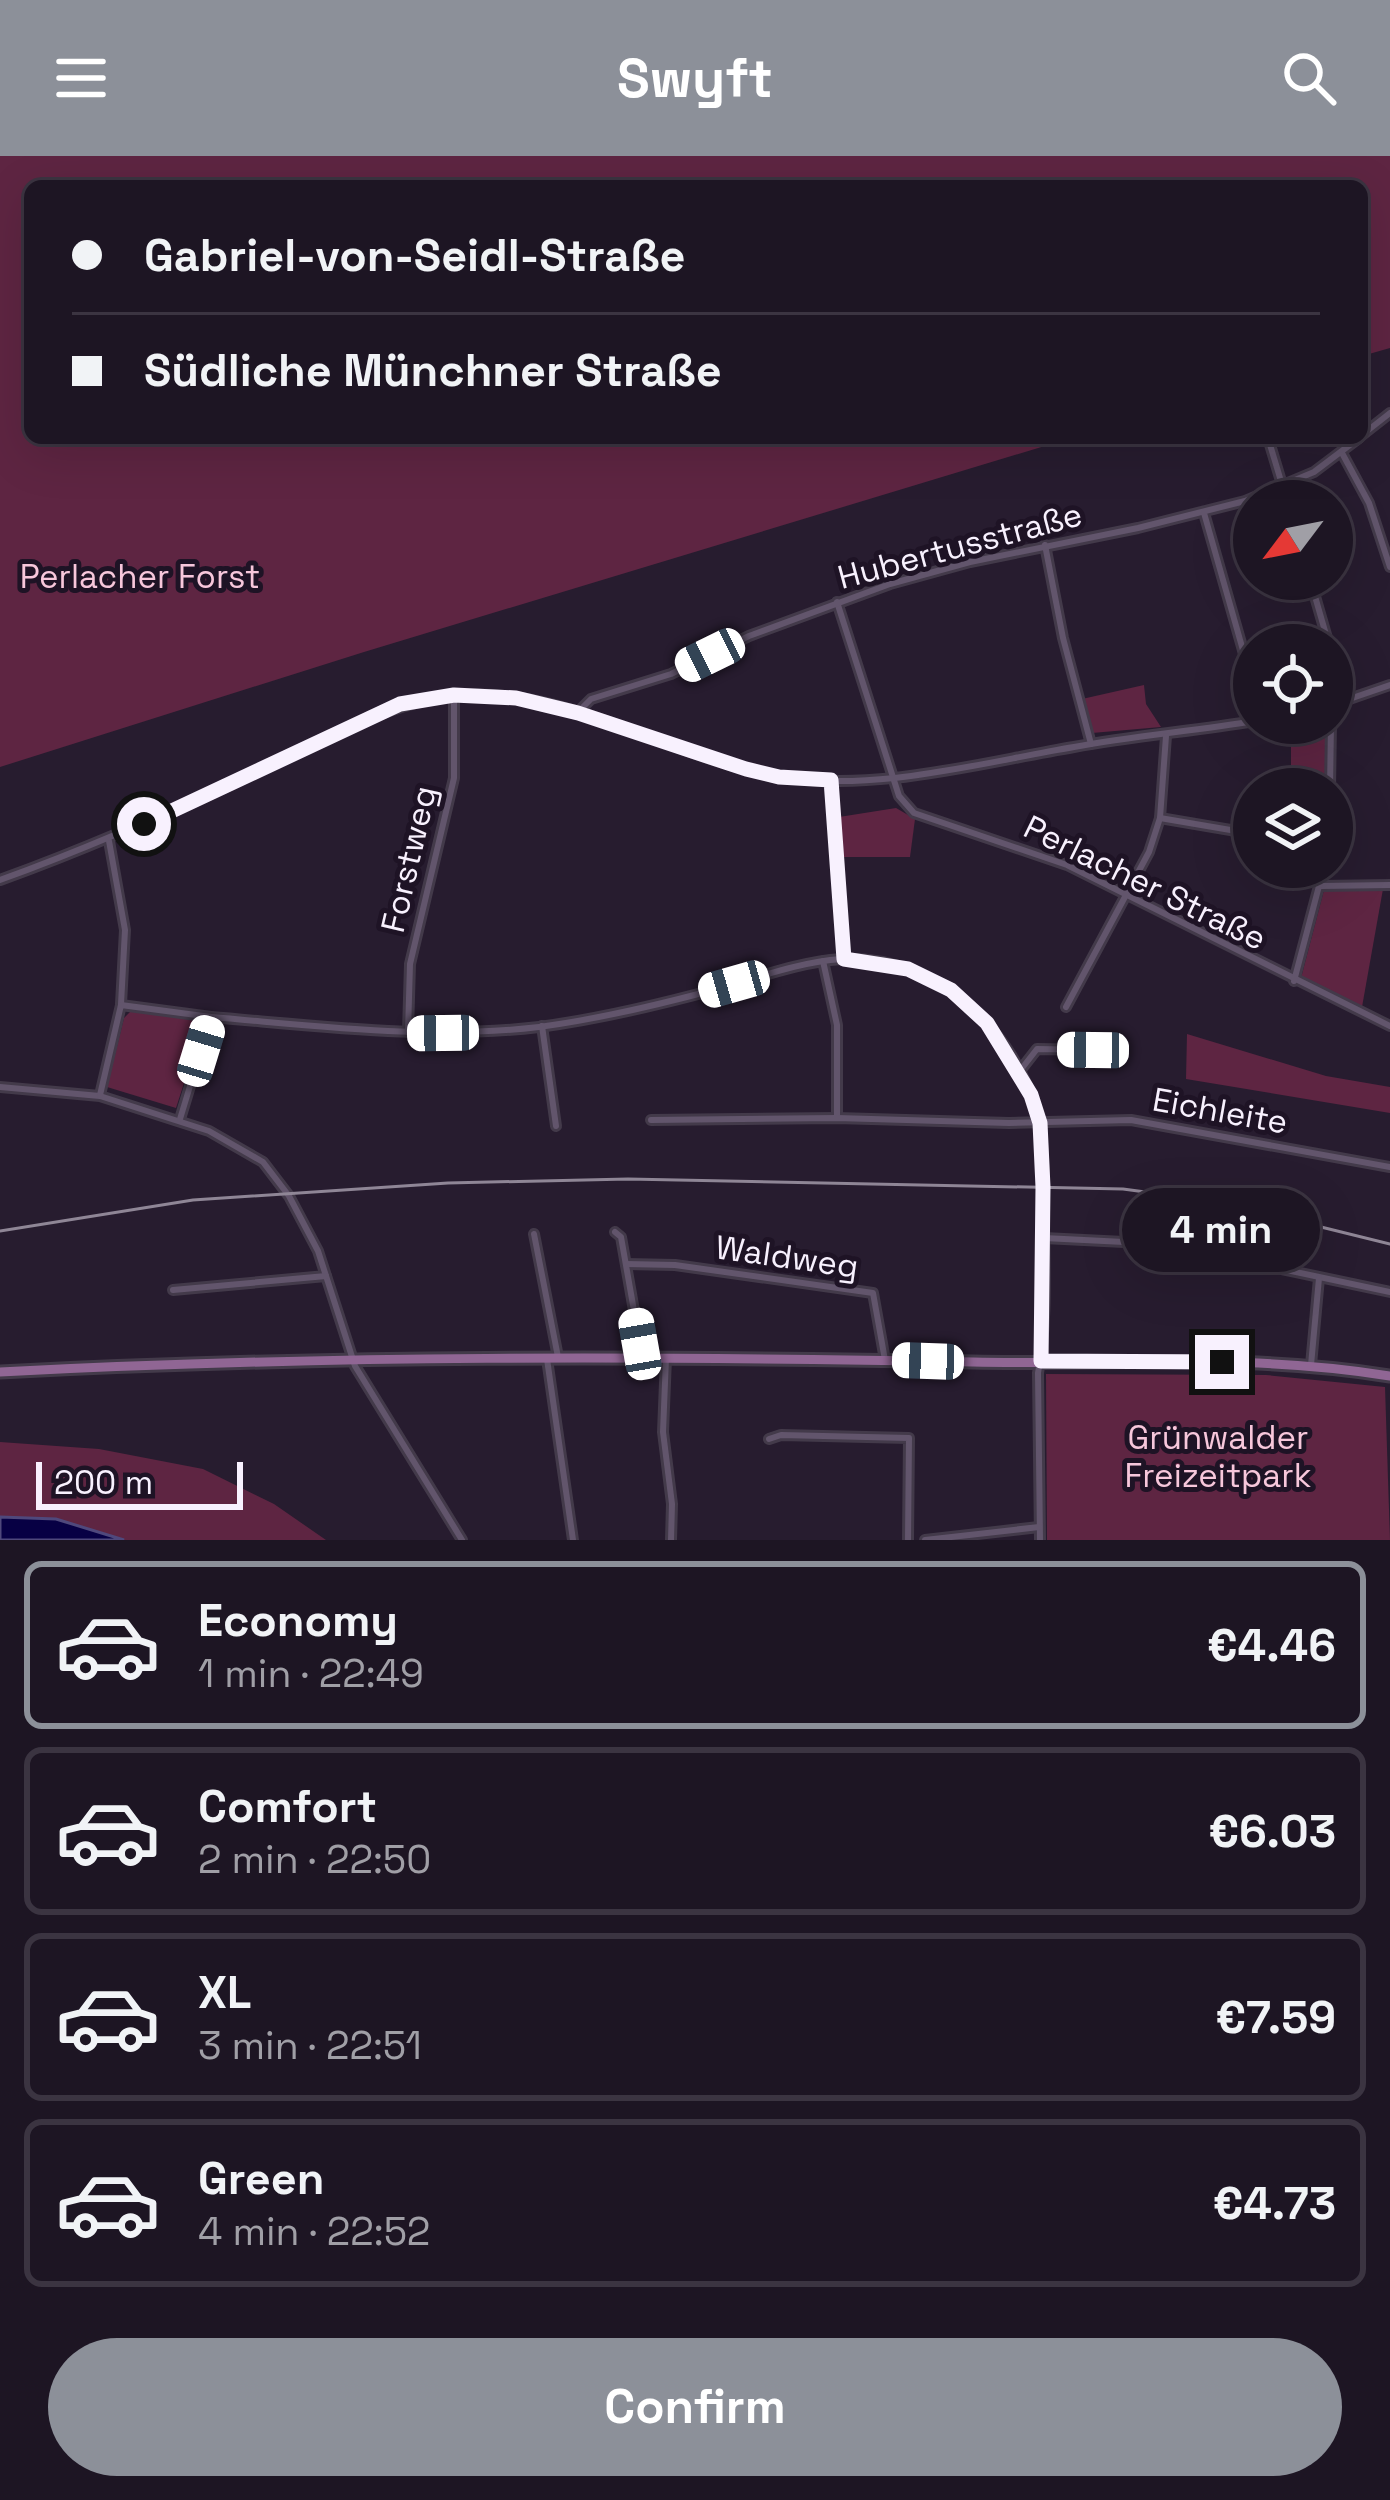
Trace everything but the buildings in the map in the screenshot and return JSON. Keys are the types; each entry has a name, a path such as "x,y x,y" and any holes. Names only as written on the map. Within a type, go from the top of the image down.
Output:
{"main road":[{"path":"0,1372 351,1359 641,1355 1311,1365 1390,1376"}],"street":[{"path":"1270,444 1281,480"},
{"name":"Hubertusstraße","path":"1296,480 1352,444"},
{"path":"1342,453 1369,503 1390,567"},
{"name":"Hubertusstraße","path":"578,713 591,698 671,674 749,636 890,584 1233,503"},
{"path":"1204,513 1236,624"},
{"path":"1045,545 1091,744"},
{"path":"837,602 895,777"},
{"path":"1353,698 1390,686"},
{"path":"0,880 109,841 400,704 454,695 516,698 578,713 746,769 779,777 831,780 895,777 1233,725"},
{"name":"Forstweg","path":"408,1032 410,964 454,778 454,695"},
{"path":"1066,1007 1149,852 1160,818 1166,736"},
{"name":"Perlacher Straße","path":"895,777 903,802 914,813 1026,849 1127,894 1390,1026"},
{"path":"831,780 844,959"},
{"path":"1160,818 1233,830"},
{"path":"100,1096 121,1005 125,930 109,841"},
{"path":"1353,886 1390,885"},
{"path":"1294,981 1320,888"},
{"path":"121,1005 408,1032 486,1032 620,1014 844,959 908,969 951,990 987,1023 1019,1072 1040,1123 1044,1238 1040,1540"},
{"path":"823,962 837,1025 837,1118"},
{"path":"180,1119 211,1017"},
{"path":"542,1026 556,1126"},
{"path":"1019,1072 1036,1049 1093,1050"},
{"path":"0,1087 100,1096 180,1119 244,1148 269,1168 306,1226 351,1359 462,1540"},
{"name":"Eichleite","path":"651,1120 1131,1120 1390,1167"},
{"path":"615,1232 621,1237 641,1355"},
{"path":"535,1234 572,1540"},
{"path":"1044,1238 1164,1244 1390,1292"},
{"name":"Waldweg","path":"626,1264 675,1265 873,1293 885,1360"},
{"path":"173,1290 326,1276"},
{"path":"1311,1365 1318,1278"},
{"path":"666,1356 663,1432 673,1518 671,1540"},
{"path":"769,1439 781,1435 909,1438 908,1540"},
{"path":"925,1540 1040,1527"}],"green space":[{"name":"Perlacher Forst","path":"0,156 1390,156 1390,348 1368,354 1368,180 24,180 24,444 1051,444 0,767"},
{"path":"1144,685 1146,704 1161,727 1092,733 1082,699"},
{"path":"1291,744 1327,744 1327,768 1291,768"},
{"path":"896,808 915,819 910,857 841,857 839,817"},
{"path":"1383,889 1362,1007 1301,978 1324,890"},
{"path":"133,1009 199,1019 203,1024 176,1108 107,1087 124,1018"},
{"path":"1187,1034 1326,1076 1390,1087 1390,1113 1186,1079"},
{"name":"Grünwalder Freizeitpark","path":"1046,1374 1266,1375 1385,1387 1390,1540 1047,1540"},
{"path":"0,1442 99,1449 203,1469 274,1504 326,1540 124,1540 56,1519 0,1517"}],"shaded area":[{"path":"0,1517 56,1519 124,1540 0,1540"}],"tram line":[{"path":"0,1231 193,1200 448,1183 628,1179 1123,1189 1220,1202 1390,1244"}],"route":[{"path":"144,824 400,704 454,695 516,698 578,713 746,769 779,777 831,780 844,959 908,969 951,990 987,1023 1031,1095 1040,1123 1043,1187 1041,1361 1222,1362"}]}
